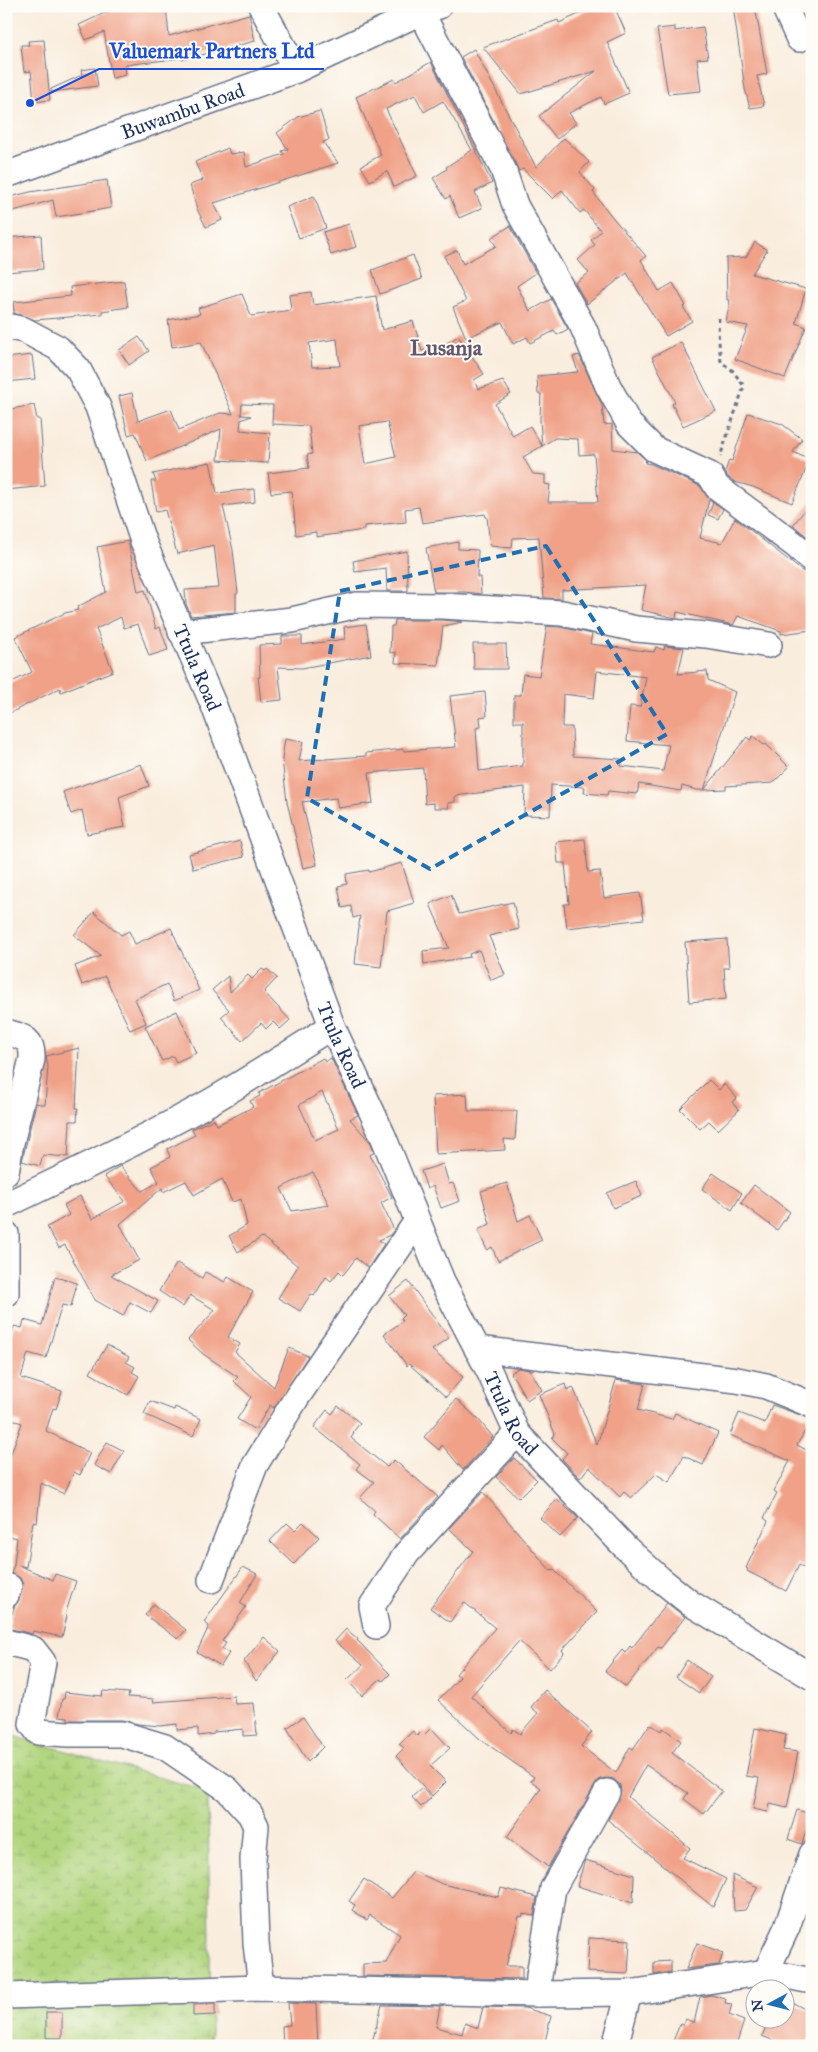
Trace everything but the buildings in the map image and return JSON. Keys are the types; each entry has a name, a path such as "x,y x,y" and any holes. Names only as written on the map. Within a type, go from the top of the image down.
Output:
{"street":[{"path":"261,6 296,70"},
{"path":"784,6 799,39"},
{"path":"430,9 503,169 515,205 582,327 608,386 629,424 654,449 710,475 717,487 812,560"},
{"name":"Buwambu Road","path":"6,175 296,70 430,9"},
{"name":"Ttula Road","path":"6,326 24,330 58,348 78,369 98,406 143,541 214,706 332,1026 383,1136 442,1281 490,1373 517,1433 614,1536 660,1579 697,1608 812,1677"},
{"path":"181,632 292,620 358,605 432,606 562,613 636,628 706,635 768,645"},
{"path":"6,1205 202,1106 262,1071 332,1026"},
{"path":"6,1032 22,1037 29,1043 32,1050 32,1059 11,1143 6,1172"},
{"path":"211,1580 255,1465 297,1397 417,1221"},
{"path":"6,1234 6,1294"},
{"path":"477,1349 737,1380 766,1386 812,1405"},
{"path":"376,1626 372,1606 407,1553 517,1433"},
{"path":"6,1642 33,1649 43,1662 32,1724 38,1732 122,1734 165,1747 227,1789 250,1814 256,1826 253,1859 256,1943 261,1988"},
{"path":"538,1994 539,1976 553,1888 607,1792"},
{"path":"766,1972 787,1927 812,1854"},
{"path":"6,1996 261,1988 538,1994 629,1993 766,1972 812,1981"},
{"path":"615,2046 629,1993"}],"path":[{"path":"710,475 721,457 744,386 732,370 722,362 718,344 719,318"}],"highlighted area":[{"path":"546,546 667,734 430,869 307,798 340,591"}],"green space":[{"path":"6,1734 208,1791 211,2034 209,2046 6,2046"}],"place":[{"name":"Valuemark Partners Ltd","path":"30,103"}],"district":[{"name":"Lusanja","path":"446,347"}]}
